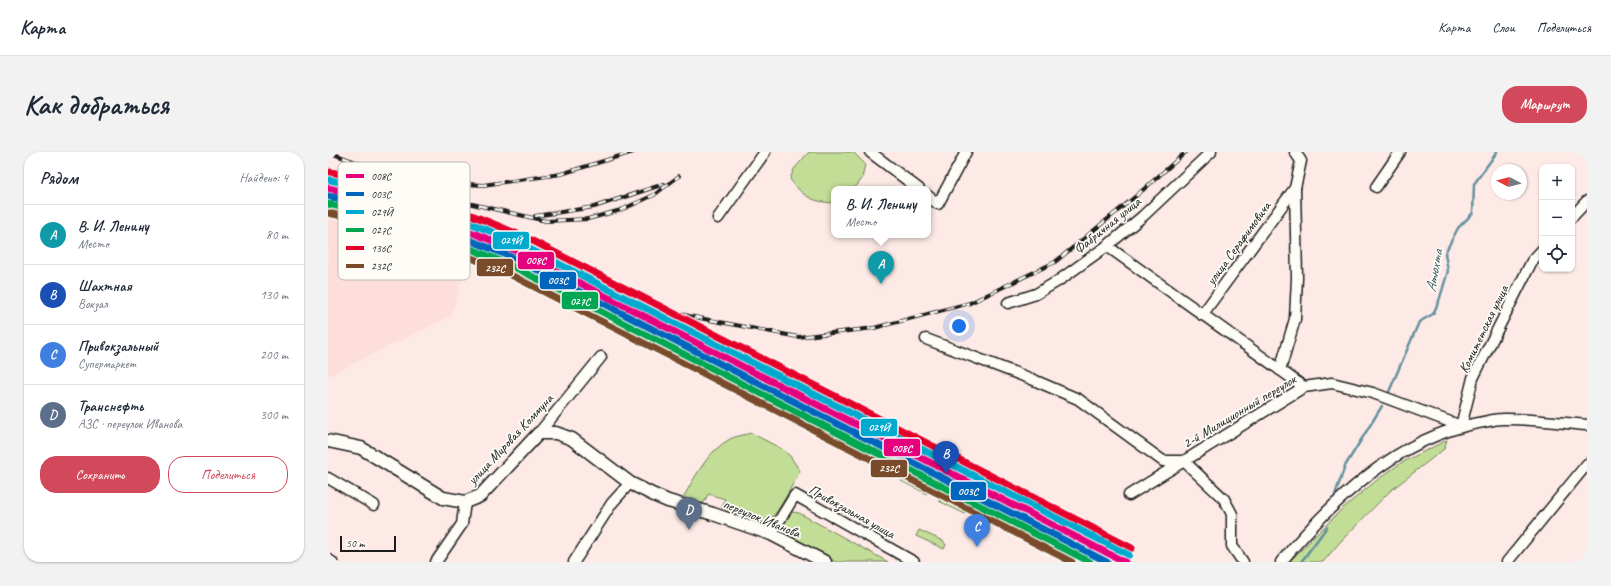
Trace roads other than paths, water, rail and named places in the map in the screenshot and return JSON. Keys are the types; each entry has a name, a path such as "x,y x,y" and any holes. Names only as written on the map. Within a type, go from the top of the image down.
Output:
{"main road":[{"name":"переулок Иванова","path":"539,433 556,433 572,439 630,483 668,501 713,514 771,534 825,562"},
{"name":"улица Мировая Коммуна","path":"465,502 480,496 539,433"},
{"path":"328,441 361,448 443,498 465,502"}],"street":[{"path":"718,218 765,152"},
{"path":"870,152 915,186"},
{"path":"931,198 938,204 966,152"},
{"name":"Фабричная улица","path":"1008,303 1036,294 1047,288 1107,246 1143,216 1212,152"},
{"path":"1280,370 1295,319 1298,278 1296,188 1300,161 1295,152"},
{"path":"1376,187 1400,152"},
{"name":"улица Серафимовича","path":"1202,315 1296,188"},
{"path":"1575,214 1587,201"},
{"path":"1107,246 1304,387"},
{"name":"Комитетская улица","path":"1461,426 1473,378 1532,261 1539,253"},
{"path":"926,339 1029,378 1078,399 1163,461 1184,461 1224,499 1232,514 1232,546 1243,562"},
{"name":"улица Мировая Коммуна","path":"539,433 601,357"},
{"name":"2-й Милиционный переулок","path":"1129,495 1304,387 1332,382 1373,393 1461,426"},
{"path":"1281,562 1321,517 1377,468 1419,442 1461,426 1501,419 1587,426"},
{"path":"1507,562 1587,464"},
{"path":"328,478 374,505"},
{"path":"574,562 612,503 630,483"},
{"name":"Привокзальная улица","path":"771,534 795,495 914,562"},
{"name":"улица Мировая Коммуна","path":"436,562 462,524 465,502"},
{"path":"328,560 332,562"}],"waterway":[{"name":"Атюхта","path":"1388,394 1419,322 1433,314 1439,301 1448,271 1445,253 1458,228 1473,213 1474,184 1497,152"},
{"name":"Атюхта","path":"1335,495 1345,466 1382,406"},
{"name":"Атюхта","path":"1301,562 1327,527"}],"railway":[{"path":"328,152 355,162"},
{"path":"470,184 483,185 561,174 633,152"},
{"path":"648,305 689,316 798,337 874,328 970,303 1055,262 1136,196 1186,152"},
{"path":"328,169 338,171"},
{"path":"470,203 546,221 588,219 621,210 654,195 679,176"},
{"path":"328,179 338,181"},
{"path":"535,216 594,207 664,184"},
{"path":"470,218 572,266"}],"place":[{"name":"В. И. Ленину","path":"881,284"},
{"name":"Шахтная","path":"946,474"},
{"name":"Транснефть","path":"689,530"},
{"name":"Привокзальный","path":"977,547"}]}
